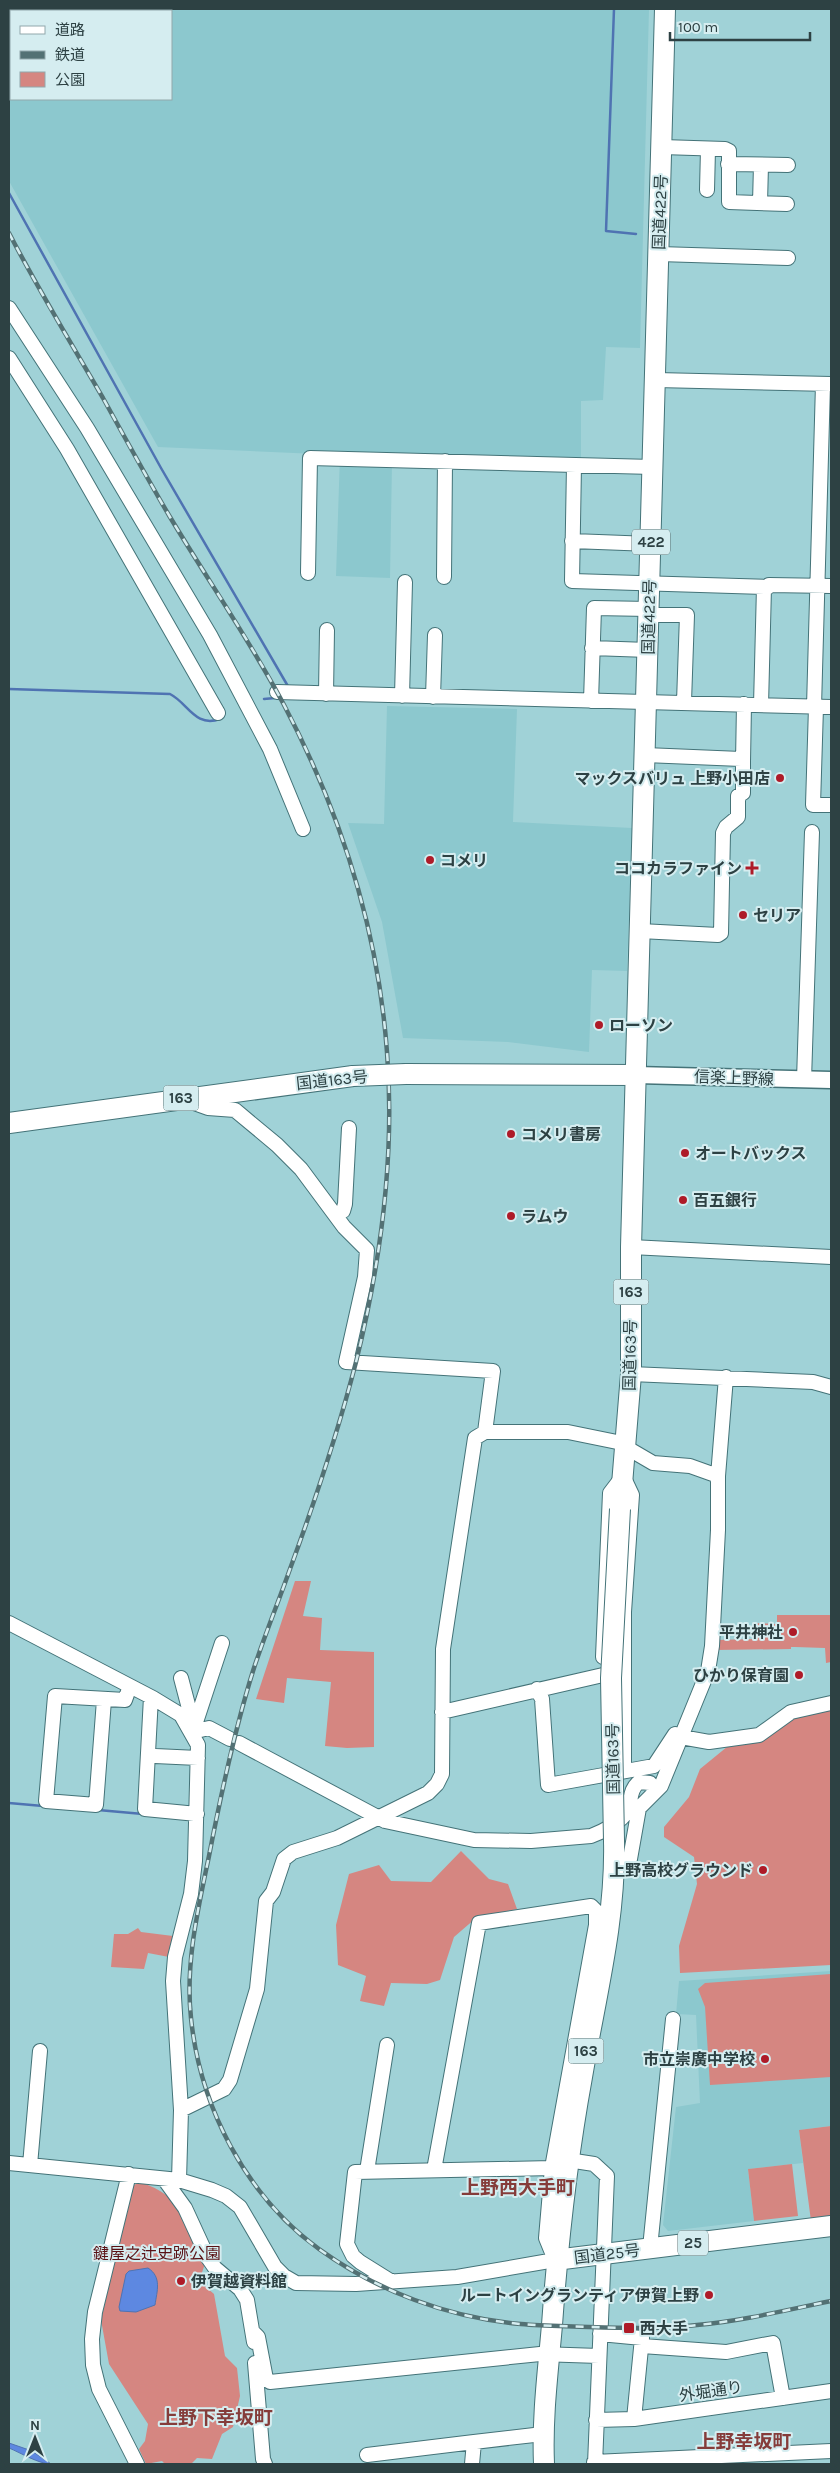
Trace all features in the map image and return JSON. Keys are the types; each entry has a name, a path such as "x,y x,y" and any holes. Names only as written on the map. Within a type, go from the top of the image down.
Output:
{"highway":[{"name":"国道422号","path":"636,1075 665,9"},
{"name":"国道163号","path":"9,1123 353,1076 406,1074 636,1075 631,1374 620,1509 612,1678 614,1864 607,1938 560,2164 555,2260"},
{"name":"国道25号","path":"544,2464 543,2434 555,2260 831,2226"}],"main road":[{"name":"信楽上野線","path":"636,1075 831,1080"}],"street":[{"path":"662,147 708,150 725,149 728,151 728,202 786,204"},
{"path":"707,190 708,150"},
{"path":"728,164 788,165"},
{"path":"760,203 761,165"},
{"path":"659,254 788,258"},
{"path":"9,308 110,466 210,635 270,749 302,829"},
{"path":"9,358 67,449 218,713"},
{"path":"656,380 827,384 817,586 813,805 831,805"},
{"path":"308,573 310,458 653,467"},
{"path":"444,578 445,461"},
{"path":"574,465 572,581 764,587 769,585 831,586"},
{"path":"572,541 651,544"},
{"path":"402,696 405,582"},
{"path":"762,705 764,587"},
{"path":"591,701 594,608 687,615 684,702"},
{"path":"326,694 327,630"},
{"path":"434,696 435,635"},
{"path":"592,648 648,650"},
{"path":"286,692 831,707"},
{"path":"640,931 718,936 721,933 723,833 726,827 738,817 738,796 743,793 744,704"},
{"path":"645,755 740,758 743,762"},
{"path":"804,1080 812,832"},
{"path":"189,1097 194,1103 208,1108 235,1110 241,1114 248,1123 277,1145 301,1169 344,1227 367,1250 366,1277 346,1362 493,1371 484,1432"},
{"path":"336,1214 343,1211 345,1204 349,1128"},
{"path":"632,1247 831,1257"},
{"path":"631,1374 813,1382 831,1387"},
{"path":"614,1864 622,1864 630,1859 639,1808 661,1786 708,1671 712,1646 718,1530 718,1476 726,1377"},
{"path":"181,2110 224,2089 230,2080 257,1989 266,1901 273,1892 284,1859 293,1852 337,1838 428,1793 437,1784 442,1774 443,1649 475,1438 484,1432 568,1432 617,1442 653,1463 690,1466 718,1476"},
{"path":"604,1775 603,1613 610,1493 623,1476 632,1495 624,1612 624,1770"},
{"path":"9,1623 151,1697 190,1723 210,1728 377,1818 474,1840 532,1841 591,1836 600,1833 624,1815 632,1790 640,1782 650,1783 655,1791"},
{"path":"190,1723 222,1643"},
{"path":"442,1712 603,1675"},
{"path":"179,2180 181,2110 173,1980 180,1930 191,1894 197,1814 198,1758 198,1745 190,1723 181,1678"},
{"path":"104,1700 96,1805 46,1801 55,1696 125,1700 130,1686"},
{"path":"538,1689 542,1699 548,1785 654,1766 672,1739 695,1691 699,1692"},
{"path":"151,1697 145,1809 197,1814"},
{"path":"680,1737 709,1742 759,1735 791,1712 831,1703"},
{"path":"155,1756 198,1758"},
{"path":"434,2170 479,1923 591,1906 596,1911 594,1933 560,2164"},
{"path":"650,2248 673,2019"},
{"path":"367,2171 387,2045"},
{"path":"30,2165 40,2051"},
{"path":"9,2163 179,2180 226,2196 240,2207 249,2219 275,2267 284,2276 296,2283 348,2284 457,2277 555,2260"},
{"path":"392,2282 352,2256 347,2244 355,2172 594,2164 607,2176 594,2463 831,2451"},
{"path":"129,2174 95,2312 92,2338 92,2365 99,2389 137,2464"},
{"path":"164,2179 185,2208 208,2258 215,2268 240,2289 247,2300 253,2332 263,2459 265,2464"},
{"path":"253,2332 258,2337 266,2379 270,2382 549,2354 599,2356"},
{"path":"600,2334 642,2338 634,2419"},
{"path":"642,2346 726,2352 773,2343 783,2398"},
{"name":"外堀通り","path":"596,2420 634,2419 831,2391"},
{"path":"367,2455 543,2434"},
{"path":"472,2464 474,2442"}],"shaded area":[{"path":"9,9 649,9 640,348 606,347 603,400 581,401 581,461 392,462 390,578 336,576 340,455 158,447 9,181"},
{"path":"387,706 517,709 513,822 632,828 627,971 592,970 589,1052 508,1042 403,1038 382,922 348,823 384,824"},
{"name":"市立崇廣中学校","path":"831,1971 831,2126 799,2130 803,2163 748,2169 754,2221 668,2231 663,2225 676,2107 700,2103 696,2015 676,2014 679,1981"}],"green space":[{"path":"295,1581 311,1581 303,1616 322,1618 320,1650 374,1652 374,1747 347,1748 325,1746 331,1682 287,1678 284,1703 256,1699"},
{"name":"平井神社","path":"777,1615 831,1615 831,1662 826,1663 825,1648 791,1647 791,1649 715,1650 715,1640 756,1639 755,1623 777,1624"},
{"name":"上野高校グラウンド","path":"831,1706 831,1965 680,1973 679,1946 697,1884 694,1857 664,1837 664,1827 689,1797 700,1769 733,1742 792,1715"},
{"path":"461,1851 489,1879 508,1884 517,1909 476,1918 454,1937 440,1980 427,1984 391,1983 384,2006 360,2001 366,1976 338,1965 336,1925 349,1874 379,1865 391,1881 431,1882"},
{"path":"138,1928 141,1932 173,1936 169,1957 148,1953 144,1969 111,1967 114,1934 128,1934"},
{"path":"831,1974 831,2077 710,2085 705,2007 698,1989 705,1983"},
{"path":"831,2126 831,2218 811,2221 799,2130"},
{"path":"792,2164 798,2216 754,2221 748,2169"},
{"name":"鍵屋之辻史跡公園","path":"140,2182 166,2195 183,2212 189,2223 206,2261 199,2281 214,2294 225,2356 237,2368 240,2396 233,2427 222,2434 212,2459 197,2458 191,2464 165,2464 162,2461 146,2464 139,2449 145,2441 148,2424 109,2364 101,2320 132,2186"}],"water":[{"path":"148,2268 157,2280 155,2305 136,2312 120,2311 119,2307 126,2274 129,2271"},
{"path":"9,2443 32,2451 51,2464 46,2464 9,2448"}],"waterway":[{"path":"614,9 606,231 636,234"},
{"path":"9,193 161,468 289,688"},
{"path":"9,689 170,694 198,717 211,721 220,719"},
{"path":"264,699 275,698"},
{"path":"9,1803 43,1806"},
{"path":"98,1810 143,1814"}],"railway":[{"path":"9,233 161,502 270,679 303,744 339,828 353,872 375,961 382,1006 387,1052 389,1130 384,1208 373,1285 356,1362 326,1466 257,1658 246,1694 223,1786 191,1957 191,2018 196,2051 216,2116 231,2147 249,2176 269,2203 293,2228 319,2249 365,2278 389,2290 441,2309 467,2316 521,2324 656,2328 731,2321 831,2301"}],"place":[{"name":"マックスバリュ 上野小田店","path":"780,778"},
{"name":"コメリ","path":"430,860"},
{"name":"ココカラファイン","path":"752,868"},
{"name":"セリア","path":"743,915"},
{"name":"ローソン","path":"599,1025"},
{"name":"コメリ書房","path":"511,1134"},
{"name":"オートバックス","path":"685,1153"},
{"name":"百五銀行","path":"683,1200"},
{"name":"ラムウ","path":"511,1216"},
{"name":"平井神社","path":"793,1632"},
{"name":"ひかり保育園","path":"799,1675"},
{"name":"上野高校グラウンド","path":"763,1870"},
{"name":"市立崇廣中学校","path":"765,2059"},
{"name":"伊賀越資料館","path":"181,2281"},
{"name":"ルートイングランティア伊賀上野","path":"709,2295"},
{"name":"西大手","path":"629,2328"}],"district":[{"name":"上野西大手町","path":"518,2188"},
{"name":"上野下幸坂町","path":"216,2418"},
{"name":"上野幸坂町","path":"744,2442"}]}
